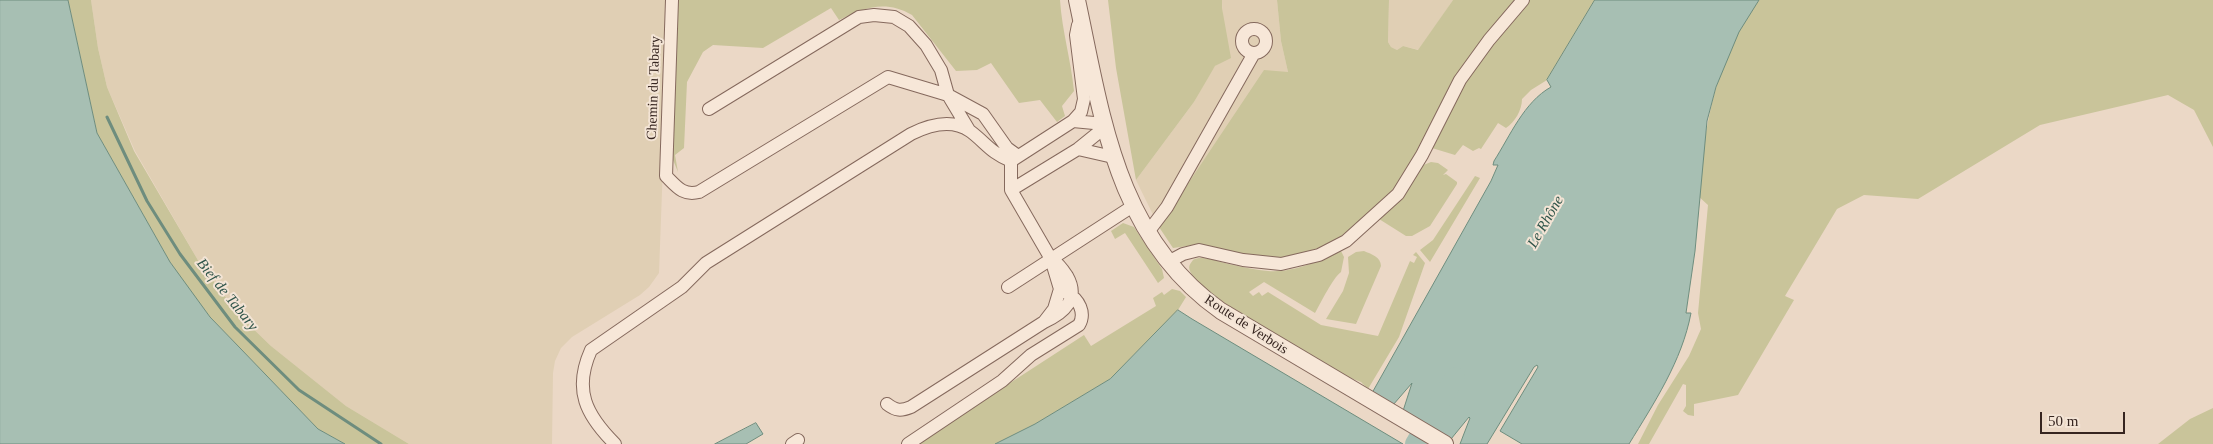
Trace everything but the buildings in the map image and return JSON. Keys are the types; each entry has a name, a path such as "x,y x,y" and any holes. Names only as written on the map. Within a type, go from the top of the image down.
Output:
{"street":[{"name":"Chemin du Tabary","path":"672,0 666,176 684,193 699,192 888,77 948,95"},
{"path":"1168,262 1183,254 1199,250 1243,260 1281,264 1319,255 1346,240 1398,194 1422,155 1460,80 1489,40 1523,0"},
{"path":"709,109 859,17 874,15 894,17 909,26 926,45 941,70 948,95 969,130 995,155 1015,159 1073,121 1081,112 1084,99 1076,35 1079,7"},
{"name":"Route de Verbois","path":"1079,7 1104,128 1113,157 1132,206 1178,275 1221,311 1445,444"},
{"path":"1148,232 1166,207 1247,68 1253,54"},
{"path":"948,95 984,114 1015,159 1011,190 1051,259 1060,290 1054,309 1044,322"},
{"path":"1011,190 1078,149 1104,128 1094,123 1073,121"},
{"path":"615,444 595,420 582,395 584,365 591,350 682,287 706,263 911,134 929,126 946,124 969,130"},
{"path":"1078,149 1113,157"},
{"path":"1008,287 1132,206"},
{"path":"887,404 894,409 902,410 911,407 1044,322 1062,313 1068,306 1072,296 1067,278 1059,264 1051,259"},
{"path":"908,444 1002,381 1031,355 1079,325 1082,320 1082,312 1077,300 1060,290"}],"shaded area":[{"path":"68,0 91,0 98,48 107,87 134,151 199,262 240,316 271,346 346,406 409,444 345,444 318,429 210,317 190,291 170,262 97,133"},
{"path":"91,0 669,0 659,273 649,287 640,295 572,337 561,348 555,361 553,373 552,444 409,444 346,406 271,346 240,316 199,262 135,151 107,87 98,48"},
{"path":"677,0 1060,0 1074,91 1062,106 1065,116 1057,122 1040,100 1019,103 991,63 977,70 956,71 912,15 893,8 876,7 839,20 831,8 763,48 713,45 703,52 687,82 684,148 675,155 678,172 671,155"},
{"path":"1108,0 1222,0 1231,58 1215,66 1194,102 1136,180 1116,68"},
{"path":"1222,0 1277,0 1281,41 1288,72 1159,227 1136,180 1194,102 1209,74 1215,66 1223,61"},
{"path":"1277,0 1389,0 1388,42 1391,47 1397,50 1403,46 1418,50 1453,0 1595,0 1547,80 1531,90 1522,99 1515,119 1506,128 1498,123 1481,149 1473,151 1463,145 1455,155 1422,145 1395,191 1338,239 1319,248 1282,259 1262,258 1195,245 1173,248 1159,227 1264,70 1288,72 1281,41"},
{"path":"1389,0 1453,0 1419,50 1403,46 1397,50 1391,47 1388,42"},
{"path":"1759,0 2213,0 2213,147 2194,110 2168,95 2040,125 1918,199 1864,195 1837,209 1785,296 1794,300 1738,395 1694,404 1694,416 1688,415 1683,411 1686,406 1686,385 1683,384 1649,444 1638,444 1658,405 1689,356 1701,329 1698,313 1708,205 1698,196 1706,132 1721,71 1740,28"},
{"path":"1431,162 1438,163 1448,170 1443,175 1446,174 1457,184 1430,226 1412,236 1406,236 1379,219 1421,166"},
{"path":"1475,176 1480,178 1430,262 1420,250 1433,240"},
{"path":"1123,223 1134,227 1162,269 1164,278 1158,283 1125,233 1115,239 1111,231"},
{"path":"1341,251 1344,257 1341,272 1315,313 1264,282 1249,292 1253,296 1259,292 1262,296 1268,292 1321,325 1378,336 1410,261 1414,263 1417,257 1413,255 1416,252 1425,263 1399,337 1368,389 1361,382 1345,376 1235,310 1198,281 1189,268 1193,260 1202,258 1259,270 1287,270 1315,262"},
{"path":"1364,251 1377,258 1381,266 1356,324 1326,319 1343,291 1349,273 1348,257 1356,252"},
{"path":"1172,289 1180,291 1186,297 1178,310 1110,379 1035,424 995,444 916,444 1084,335 1091,346 1156,306 1153,298 1162,292 1164,295"},
{"path":"2213,408 2213,444 2158,444 2190,419"}],"water":[{"path":"0,0 68,0 97,133 170,262 210,317 318,429 345,444 0,444"},
{"path":"1595,0 1759,0 1739,32 1716,87 1707,121 1695,251 1686,313 1691,313 1687,331 1666,381 1629,444 1522,444 1500,431 1538,367 1537,365 1487,444 1460,444 1469,417 1451,439 1431,428 1441,400 1422,422 1403,411 1412,383 1393,405 1372,393 1491,181 1498,165 1493,165 1494,161 1525,110 1541,93 1551,87 1547,80"},
{"path":"1178,310 1403,444 995,444 1035,424 1110,379"},
{"path":"756,423 763,434 746,444 715,444"}],"waterway":[{"name":"Bief de Tabary","path":"107,117 147,201 180,254 235,327 299,390 381,444"},
{"name":"Le Rhône","path":"1415,444 1455,377"}]}
